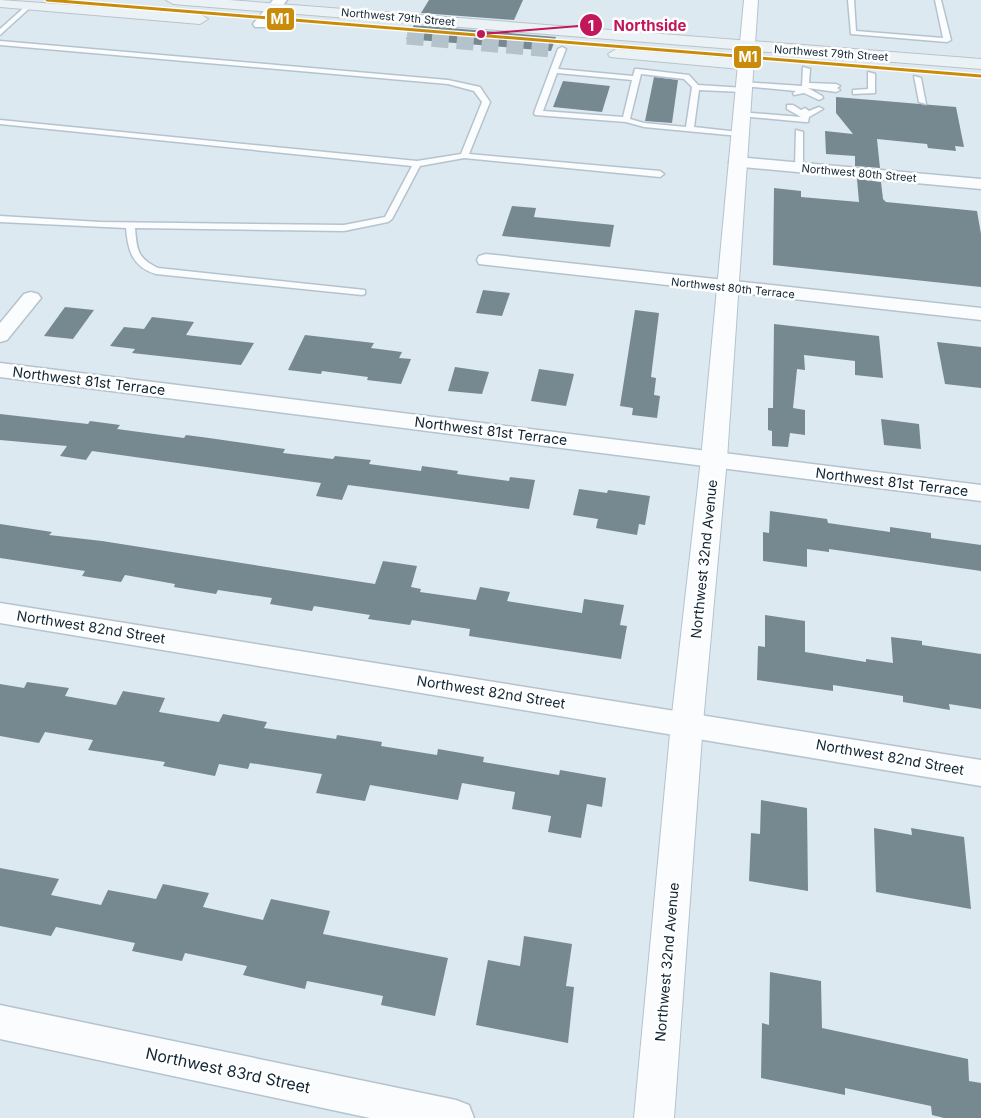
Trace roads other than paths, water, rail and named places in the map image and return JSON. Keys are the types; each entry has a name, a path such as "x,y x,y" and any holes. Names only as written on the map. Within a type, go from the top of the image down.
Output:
{"main road":[{"name":"Northwest 79th Street","path":"173,0 277,4 746,47 981,64"},
{"name":"Northwest 32nd Avenue","path":"654,1118 687,723 714,460 740,114 751,0"},
{"name":"Northwest 79th Street","path":"0,3 33,3 407,36"},
{"name":"Northwest 79th Street","path":"557,49 744,65 805,86 917,78 981,83"}],"street":[{"path":"260,24 277,4"},
{"name":"Northwest 80th Street","path":"737,162 981,184"},
{"name":"Northwest 80th Terrace","path":"486,260 981,314"},
{"path":"0,336 31,298"},
{"name":"Northwest 81st Terrace","path":"0,370 981,493"},
{"name":"Northwest 82nd Street","path":"0,613 687,723 981,773"},
{"name":"Northwest 83rd Street","path":"0,1022 456,1118"}],"lane":[{"path":"851,0 853,33 947,40 938,0"},
{"path":"0,33 33,3"},
{"path":"0,43 448,82 477,89 486,102 464,156"},
{"path":"557,49 554,71 538,113 626,120 644,125 739,134"},
{"path":"554,71 636,78"},
{"path":"626,120 638,71 686,77 696,87 805,86 836,88"},
{"path":"917,78 922,102"},
{"path":"856,90 868,82"},
{"path":"790,96 805,86"},
{"path":"805,86 819,98"},
{"path":"690,130 696,87"},
{"path":"790,107 805,112 819,109"},
{"path":"740,114 805,120 805,112"},
{"path":"0,122 417,164 464,156 660,174"},
{"path":"799,132 799,167"},
{"path":"0,219 130,226 344,228 388,219 417,164"},
{"path":"130,226 132,252 140,264 156,271 362,292"}],"tunnel":[{"path":"407,36 552,49"}],"place":[{"name":"Northside","path":"481,34"}]}
